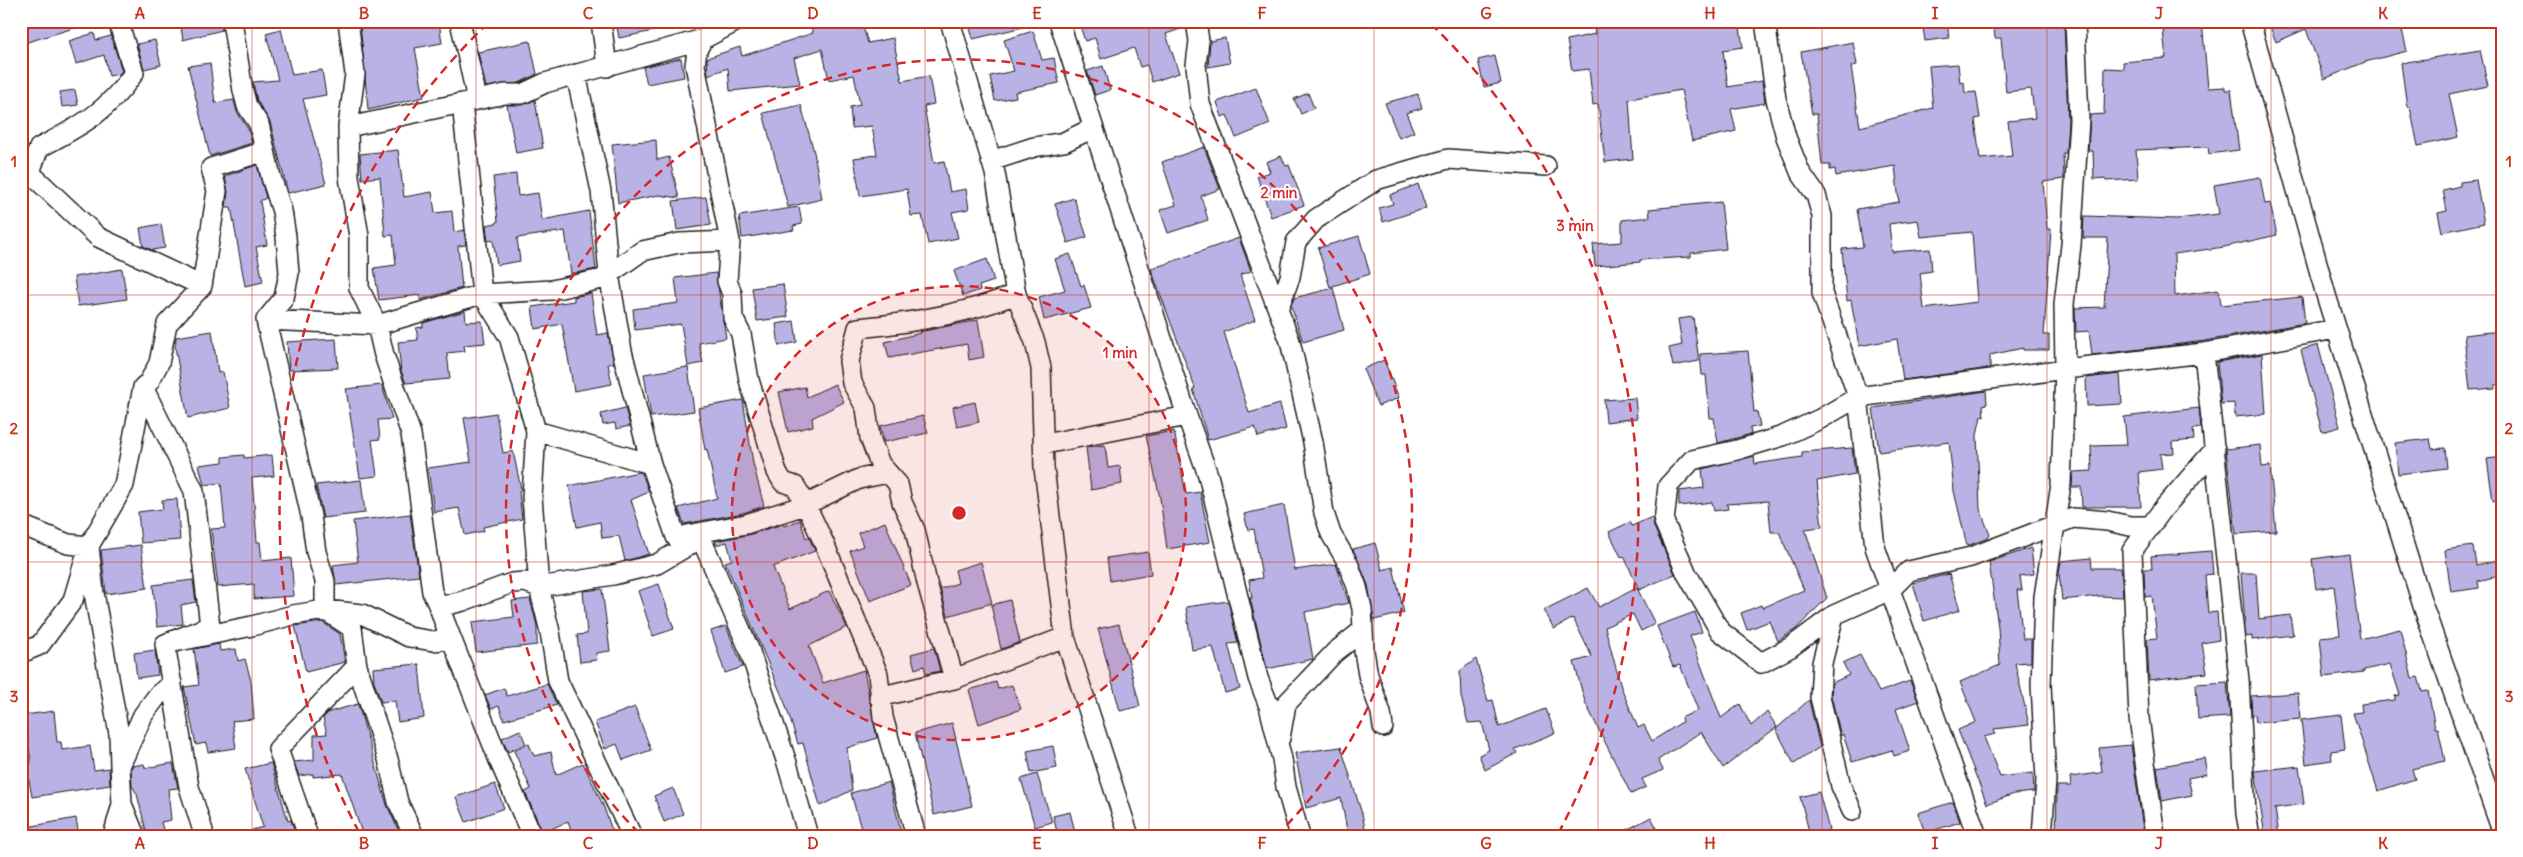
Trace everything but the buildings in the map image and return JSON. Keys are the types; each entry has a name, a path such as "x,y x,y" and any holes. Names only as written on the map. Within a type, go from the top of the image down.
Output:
{"street":[{"path":"118,21 134,73 108,106 88,122 40,148 26,167 98,237 202,286"},
{"path":"232,21 243,91 247,106 259,124 282,211 290,273 284,298 266,320"},
{"path":"348,21 355,74 348,127 349,178 359,236 359,288 377,325 384,355 411,434 432,592 440,607 498,758 532,836"},
{"path":"460,21 470,102 482,294 509,337 536,431 532,497 539,587 550,632 558,681 632,836"},
{"path":"601,21 607,67"},
{"path":"348,127 505,94 522,94 545,83 703,39 737,21"},
{"path":"950,21 995,173 1016,294 1035,342 1041,368 1045,444 1044,468 1065,637 1129,836"},
{"path":"1059,21 1186,416 1208,476 1258,678 1269,706 1286,787 1300,836"},
{"path":"1196,21 1199,40 1196,65 1200,104 1290,341 1302,385 1324,513 1331,534 1348,563 1357,586 1368,675 1381,712 1383,727"},
{"path":"1765,21 1776,99 1786,138 1800,172 1816,195 1822,216 1822,293 1858,397 1875,547 1977,836"},
{"path":"2042,836 2046,780 2042,685 2044,597 2061,484 2065,369 2064,304 2071,245 2078,120 2075,21"},
{"path":"2250,21 2336,329 2423,606 2502,831"},
{"path":"703,39 697,50 695,64 730,241 727,281 732,294 733,318 741,334 749,380 776,472 783,482 795,486 805,504 824,543 878,674 879,697 916,836"},
{"path":"576,74 601,191 609,274 622,351 651,464 676,537 682,544 701,538"},
{"path":"991,160 1034,147 1064,142 1093,128"},
{"path":"21,653 40,645 73,600 89,546 124,485 143,387 149,382 159,363 168,324 202,286 217,192 211,168 265,151"},
{"path":"1278,310 1290,277 1296,242 1316,219 1376,180 1448,159 1546,166"},
{"path":"266,320 377,325 482,294 552,290 602,279 642,252 679,243 730,241"},
{"path":"954,679 927,583 915,530 902,502 898,484 880,464 870,438 866,408 852,383 849,361 858,328 902,323 1000,301 1016,294"},
{"path":"266,320 311,516 316,552 325,581 325,610"},
{"path":"2151,526 2130,526 2107,521 2073,518 1971,557 1909,571 1890,590 1834,615 1791,647 1760,663 1720,631 1687,574 1664,522 1668,486 1692,460 1736,450 1783,436 1820,420 1858,397 2065,369 2204,353 2336,329"},
{"path":"2204,353 2240,680 2246,814 2250,836"},
{"path":"143,387 194,491 210,626 165,644"},
{"path":"1045,444 1186,416"},
{"path":"536,431 651,464"},
{"path":"2155,836 2139,718 2132,551 2215,449"},
{"path":"676,537 746,524 805,504 859,479 888,474"},
{"path":"21,525 68,544 89,546"},
{"path":"440,607 463,601 512,583 525,582 539,587 613,575 656,564 701,538"},
{"path":"701,538 749,649 788,763 808,836"},
{"path":"89,546 94,593 119,734 122,804 113,836"},
{"path":"165,644 252,626 293,615 325,610 362,614 409,637 433,641 450,639 440,607"},
{"path":"325,610 352,628 357,666 388,759 398,802 414,836"},
{"path":"1834,615 1822,663 1820,697 1841,786 1852,811"},
{"path":"1278,744 1286,704 1335,652 1363,630"},
{"path":"879,697 954,679 1065,637"},
{"path":"165,644 190,787 203,834"},
{"path":"308,836 278,749 357,666"},
{"path":"120,766 142,715 158,695 172,683"},
{"path":"122,804 135,836"}]}
